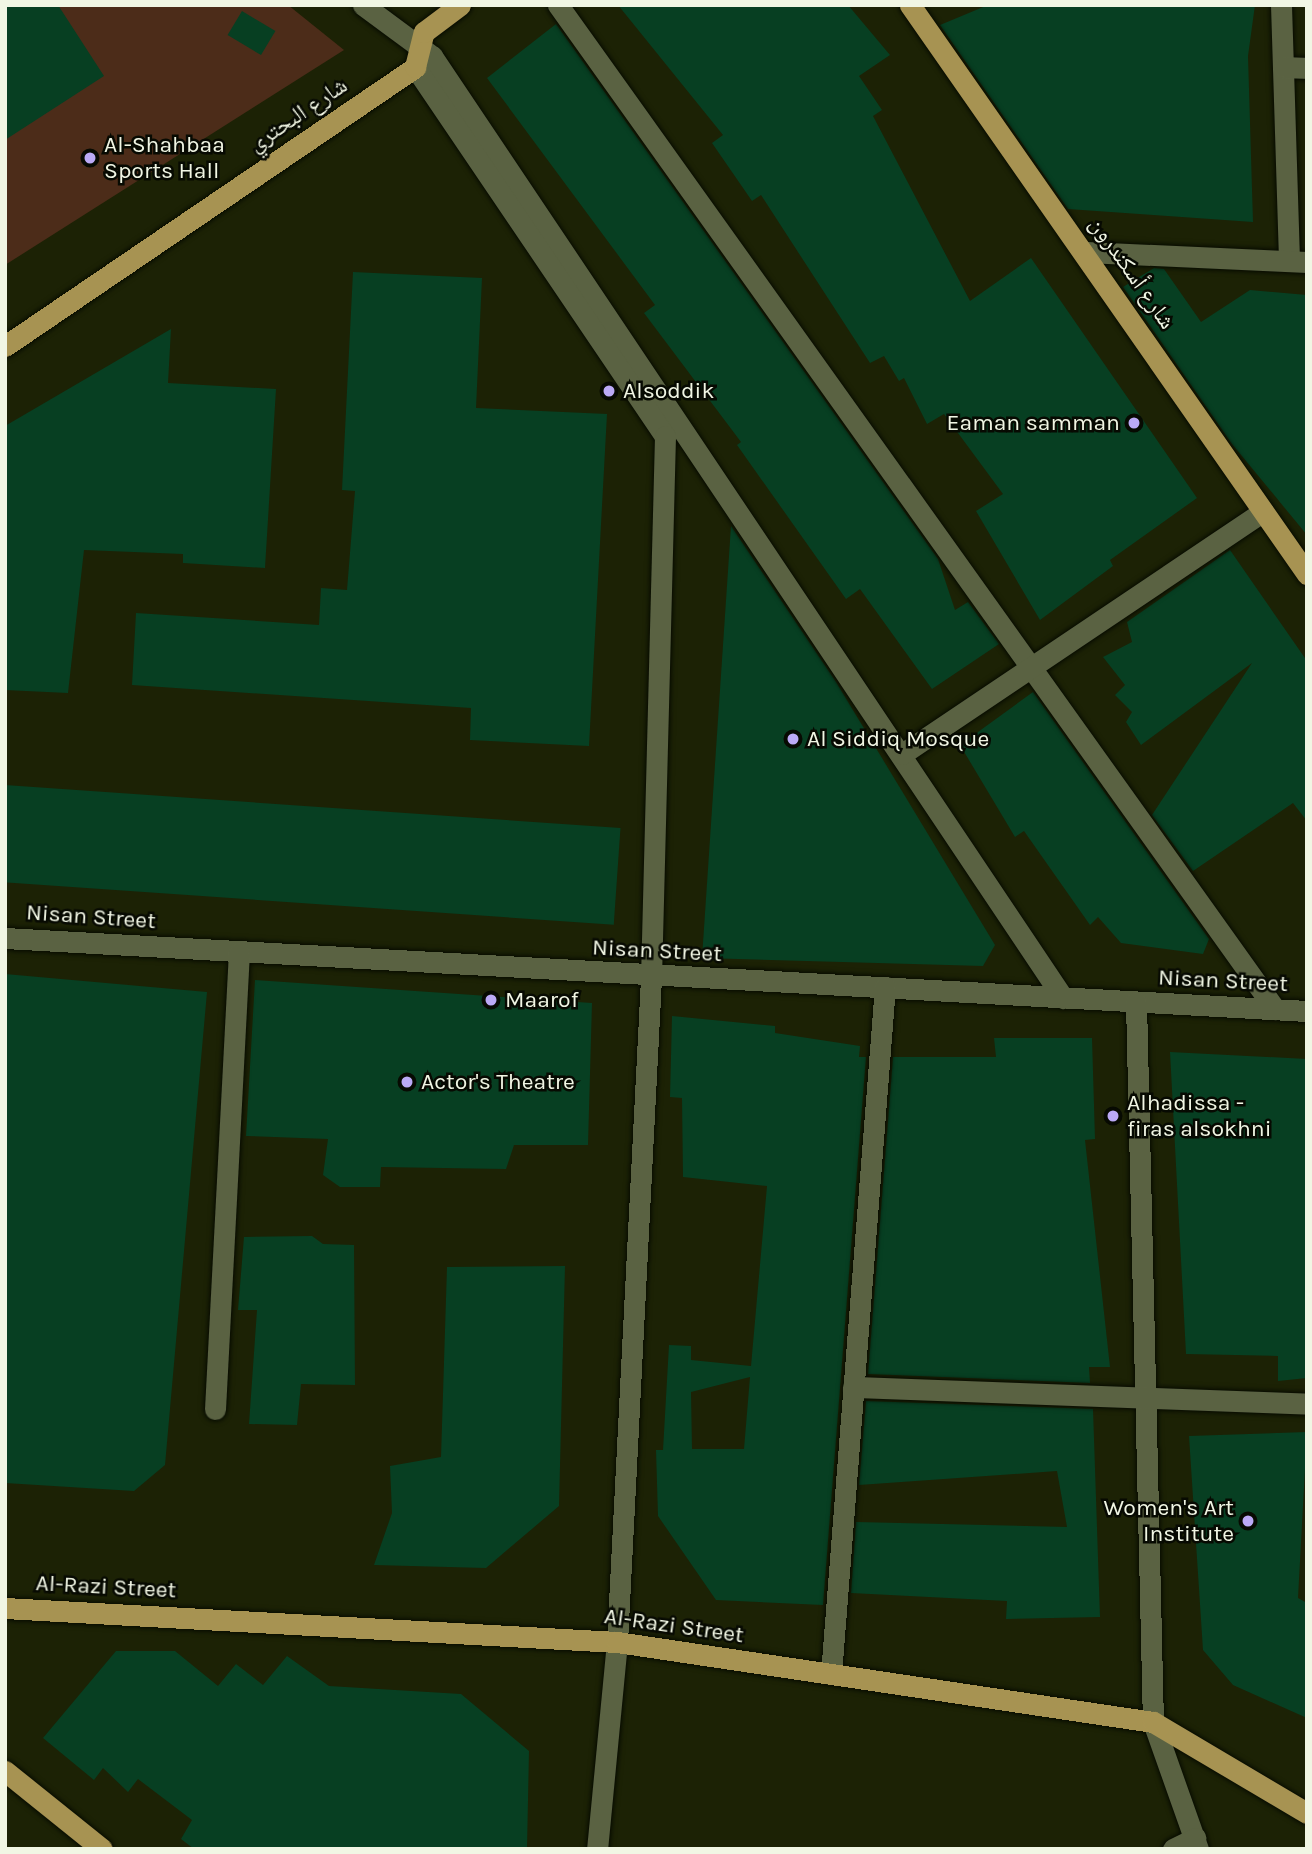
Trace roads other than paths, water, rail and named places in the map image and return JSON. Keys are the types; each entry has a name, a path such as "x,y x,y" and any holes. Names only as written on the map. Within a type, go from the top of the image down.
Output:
{"main road":[{"name":"شارع البحتري","path":"5,346 417,57 424,32 460,5"},
{"name":"شارع أسكندرون","path":"910,5 1086,252 1307,574"},
{"name":"Al-Razi Street","path":"5,1608 617,1643 1153,1722 1307,1814"},
{"path":"5,1771 102,1849"}],"street":[{"path":"363,5 471,113 1063,998"},
{"path":"558,5 1275,1009"},
{"path":"1086,252 1298,261 1281,5"},
{"path":"417,57 665,436 651,978 617,1643 597,1849"},
{"path":"1284,67 1307,68"},
{"path":"902,754 1263,511"},
{"name":"Nisan Street","path":"5,939 651,978 885,987 1307,1011"},
{"path":"215,1409 239,953"},
{"path":"831,1674 885,987"},
{"path":"1136,1002 1153,1722 1197,1843 1173,1849"},
{"path":"853,1387 1307,1404"}],"place":[{"name":"Al-Shahbaa Sports Hall","path":"90,158"},
{"name":"Alsoddik","path":"609,391"},
{"name":"Eaman samman","path":"1134,423"},
{"name":"Al Siddiq Mosque","path":"793,739"},
{"name":"Maarof","path":"491,1000"},
{"name":"Actor's Theatre","path":"407,1082"},
{"name":"Alhadissa - firas alsokhni","path":"1113,1116"},
{"name":"Women's Art Institute","path":"1248,1521"}]}
